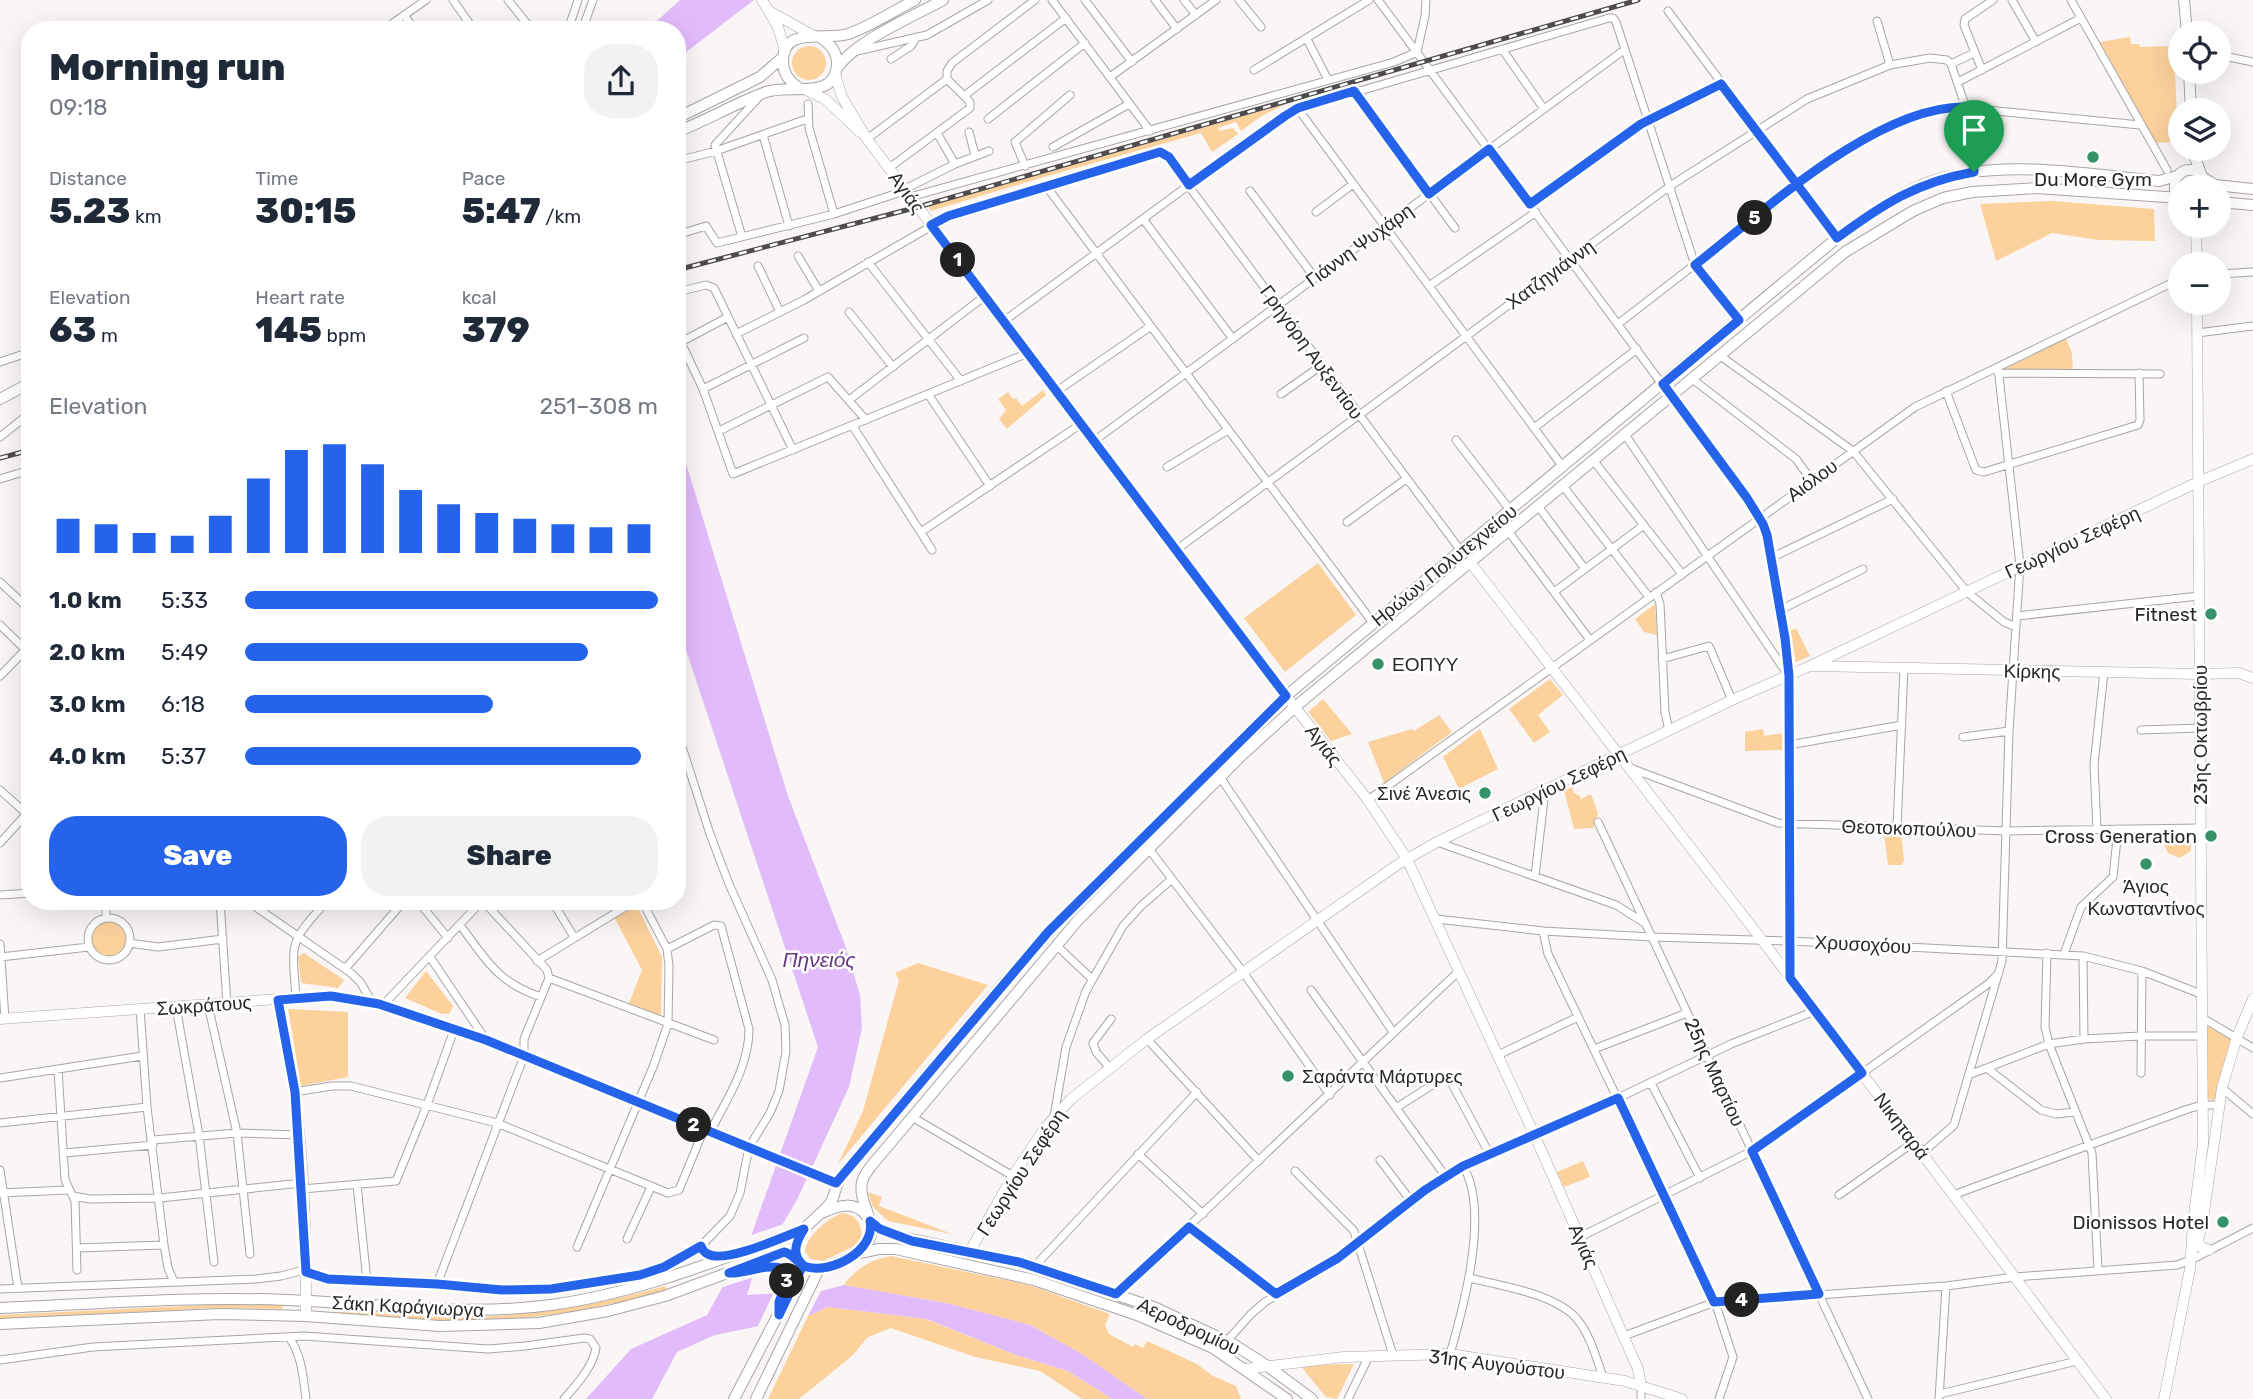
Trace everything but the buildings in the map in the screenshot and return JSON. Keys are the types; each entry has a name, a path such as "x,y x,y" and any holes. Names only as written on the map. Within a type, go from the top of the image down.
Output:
{"main road":[{"path":"762,0 782,36 786,75 803,89"},
{"path":"686,114 761,77 797,38 849,33 915,0"},
{"path":"686,128 777,88 823,87 850,52 943,0"},
{"path":"2184,0 2186,21"},
{"path":"770,11 817,37 834,50 836,71"},
{"name":"Αγιάς","path":"836,71 842,97 867,139 1286,696 1368,800 1407,859 1580,1237 1638,1369 1641,1385"},
{"name":"Αγιάς","path":"803,89 825,99 867,139"},
{"path":"2179,174 2186,161"},
{"name":"Ηρώων Πολυτεχνείου","path":"818,1215 832,1199 836,1183 1048,932 1286,696 1837,238 1911,190 1936,180 1974,172 2039,171 2159,181 2192,170 2198,175"},
{"path":"2231,187 2253,189"},
{"name":"Ηρώων Πολυτεχνείου","path":"862,1190 863,1180 872,1165 1056,945 1220,777 1295,707 1845,252 1898,218 1936,201 1972,192 2028,188 2168,197"},
{"path":"2231,203 2253,205"},
{"name":"23ης Οκτωβρίου","path":"2194,1250 2192,1231 2203,1144 2197,315"},
{"path":"0,399 21,388"},
{"name":"Γεωργίου Σεφέρη","path":"970,1251 1013,1176 1054,1116 1071,1099 1147,1039 1318,918 1407,859 1732,700 1789,676 2198,482 2253,459"},
{"path":"1470,562 1619,755"},
{"name":"Κίρκης","path":"1810,666 2239,673 2253,680"},
{"path":"2253,680 2253,689"},
{"name":"Νικηταρά","path":"1619,755 1762,940 2106,1399"},
{"name":"Σωκράτους","path":"2,1019 331,996 371,1001 486,1040"},
{"name":"23ης Οκτωβρίου","path":"2164,1399 2194,1250 2222,1088 2237,1037 2253,999"},
{"path":"278,1000 295,1092 299,1135 306,1316"},
{"path":"486,1040 836,1183 850,1179 862,1190 872,1228 869,1240 857,1253 820,1267 800,1262"},
{"path":"734,1399 779,1315 800,1262 796,1245 799,1231 818,1215 834,1208 853,1205 860,1208 869,1219"},
{"name":"Αεροδρομίου","path":"869,1219 880,1229 912,1241 970,1251 1034,1267 1156,1308 1227,1341 1266,1365 1312,1399"},
{"name":"Σάκη Καράγιωργα","path":"0,1308 200,1299 306,1301 448,1311 536,1307 628,1291 799,1231"},
{"path":"701,1246 707,1254 719,1258"},
{"path":"2194,1250 2201,1247 2209,1250"},
{"name":"Αεροδρομίου","path":"857,1253 896,1249 1034,1280 1163,1325 1213,1348 1287,1399"},
{"name":"Σάκη Καράγιωργα","path":"0,1324 202,1314 306,1316 440,1326 539,1323 633,1306 784,1252 800,1262"},
{"path":"729,1273 776,1267 785,1274 791,1285"},
{"path":"756,1399 820,1267"},
{"name":"31ης Αυγούστου","path":"1266,1365 1369,1356 1450,1354 1604,1377 1641,1385 1682,1399"},
{"name":"Αεροδρομίου","path":"1245,1369 1266,1365"}],"street":[{"path":"396,21 426,0"},
{"path":"453,0 468,21"},
{"path":"508,0 525,21"},
{"path":"585,21 593,0"},
{"path":"850,52 936,31 988,0"},
{"path":"889,168 970,108 970,102 947,79 947,71 952,62 1035,0"},
{"path":"1052,0 1150,131"},
{"path":"1085,0 1132,62"},
{"path":"1155,0 1177,29"},
{"path":"1184,0 1196,15"},
{"path":"1110,77 1216,0"},
{"path":"1240,0 1261,27"},
{"path":"1254,70 1369,0"},
{"path":"1378,0 1671,395 1759,518 1767,535 1789,676 1790,978"},
{"path":"1417,52 1426,0"},
{"path":"1982,70 1964,25 1965,19 1993,0"},
{"path":"2012,0 2036,42"},
{"path":"2071,0 2167,170"},
{"path":"570,21 576,1"},
{"path":"1668,11 1837,238"},
{"path":"404,15 408,21"},
{"path":"964,96 1066,18"},
{"path":"1004,321 1279,119 1298,108 1613,18 1695,265 1739,320"},
{"path":"1958,82 2081,18"},
{"path":"1877,21 1890,65"},
{"path":"891,60 911,46 916,38"},
{"path":"1307,39 1328,80"},
{"path":"988,119 1085,43"},
{"path":"1502,49 1544,109"},
{"name":"Γιάννη Ψυχάρη","path":"1094,441 1625,50"},
{"path":"686,232 706,226 717,243 789,226 1025,166 1401,60 1417,52"},
{"path":"1974,53 1951,64 1970,120 1974,172"},
{"path":"2231,57 2253,62"},
{"name":"Χατζηγιάννη","path":"1176,550 1670,186 1756,131 1817,93 1890,65 1930,58 1947,60 1951,64"},
{"path":"867,139 947,79"},
{"path":"1530,204 1649,120 1721,84"},
{"path":"1354,91 1455,229"},
{"path":"742,237 716,151 719,139 762,93"},
{"path":"1025,166 1016,142 1070,95"},
{"path":"808,104 807,119 834,214"},
{"path":"1054,147 1129,104"},
{"path":"1618,324 1837,156 1882,130 1944,108 1966,107 2140,125"},
{"path":"1298,108 1563,467"},
{"path":"686,159 807,119"},
{"path":"969,132 975,155"},
{"path":"937,133 955,164"},
{"path":"763,135 789,226"},
{"path":"908,194 921,179 989,151"},
{"name":"Γρηγόρη Αυξεντίου","path":"1046,186 1155,153 1164,153 1461,551"},
{"path":"1316,212 1353,184"},
{"path":"736,334 819,291 948,216 1046,186 1373,623"},
{"path":"1250,191 1315,278"},
{"path":"1429,286 1536,212"},
{"path":"1143,219 1233,339"},
{"path":"798,256 819,291"},
{"path":"868,262 961,381"},
{"path":"758,266 780,312"},
{"path":"2231,273 2253,272"},
{"path":"686,290 706,285 714,288 793,450"},
{"name":"Αιόλου","path":"1368,800 1903,415 1946,391 1998,370 2168,285"},
{"path":"849,400 985,296"},
{"path":"849,312 892,367"},
{"path":"686,339 728,317"},
{"path":"1057,391 1151,326"},
{"path":"2197,333 2253,327"},
{"path":"703,389 804,338"},
{"path":"1534,428 1637,349"},
{"path":"686,353 703,389 733,474 1028,353"},
{"path":"0,362 21,355"},
{"path":"1719,355 1853,451 1967,592 2004,622 2016,627"},
{"path":"1281,394 1322,365"},
{"path":"1922,1153 1954,1125 2000,971 2003,950 2009,731 2020,565 1998,370 2160,374"},
{"path":"1946,391 1976,470 1984,472 2138,425 2139,373"},
{"path":"719,431 828,377 866,419"},
{"path":"1691,378 1796,459 1812,481"},
{"path":"928,394 990,486"},
{"path":"0,437 21,420"},
{"path":"921,532 1081,424"},
{"path":"852,425 932,550"},
{"path":"1167,467 1228,430"},
{"path":"1624,433 1789,676"},
{"path":"1457,440 1510,510"},
{"path":"1593,460 1682,574"},
{"path":"0,479 21,473"},
{"path":"1347,522 1406,479"},
{"path":"1563,486 1612,549 1660,604 1665,712 1669,731"},
{"path":"1771,558 1893,499"},
{"path":"1538,506 1585,569"},
{"path":"1554,592 1644,525"},
{"path":"1508,531 1590,640"},
{"path":"1780,610 1863,569"},
{"path":"0,582 21,602"},
{"path":"2017,617 2199,596"},
{"path":"0,625 21,644"},
{"path":"1662,659 1709,646 1732,700"},
{"path":"0,676 21,656"},
{"path":"1897,827 1904,668"},
{"path":"2096,829 2094,765 2104,672"},
{"path":"1789,745 1902,725"},
{"path":"2141,730 2200,728"},
{"path":"1963,737 2009,731"},
{"name":"Σάκη Καράγιωργα","path":"306,1272 328,1279 525,1290 599,1283 651,1272 672,1263 701,1246 718,1231 733,1210 740,1194 751,1148 776,1099 786,1051 784,1017 765,963 717,852 686,758"},
{"name":"Θεοτοκοπούλου","path":"1628,767 1770,821 1790,824 2006,831 2200,828"},
{"path":"1220,777 1393,1032"},
{"path":"0,790 21,807"},
{"path":"1535,876 1545,791"},
{"path":"0,843 21,821"},
{"name":"25ης Μαρτίου","path":"1598,822 1868,1399"},
{"path":"2064,954 2081,907 2113,877 2116,869 2118,829"},
{"path":"1437,842 1616,905 1646,925"},
{"path":"1149,849 1243,972 1330,1095"},
{"path":"1054,1116 1066,1047 1080,1004 1092,979 1130,917 1172,879"},
{"path":"0,895 21,894"},
{"path":"106,910 106,918"},
{"path":"221,910 227,1004"},
{"path":"260,910 345,969 361,983 371,1001"},
{"path":"296,998 293,953 297,936 319,910"},
{"path":"345,969 396,910"},
{"path":"425,910 448,938"},
{"path":"383,1005 474,910"},
{"path":"437,1284 524,1056 524,1039 549,978 547,970 490,910"},
{"path":"558,910 574,937"},
{"path":"537,961 620,910"},
{"path":"577,1247 611,1171 668,1024 667,949 647,910"},
{"path":"106,918 122,923 128,933 129,943 122,955 111,960 100,958 89,947 89,931 93,925 106,918"},
{"name":"Χρυσοχόου","path":"1436,919 1543,931 2064,954 2142,971 2201,994"},
{"path":"460,925 502,978 512,986 541,998"},
{"path":"295,1092 351,1086 497,1123 651,1187 668,1193 677,1192 743,1064 749,1042 749,1029 721,926 714,925 667,949"},
{"path":"1543,931 1548,954 1714,1302 1733,1357 1719,1399"},
{"path":"129,943 159,947 223,939"},
{"path":"0,944 2,1019"},
{"path":"1056,945 1092,979"},
{"path":"0,957 89,947"},
{"path":"2047,953 2045,1027 2049,1044 2092,1153 2098,1270"},
{"path":"2083,956 2084,1039"},
{"path":"430,957 486,1040"},
{"path":"1116,1294 1459,971"},
{"path":"1580,1237 1752,1151 1989,984 2000,971"},
{"path":"2141,1073 2142,971"},
{"path":"549,978 714,1040"},
{"path":"1311,990 1446,1177"},
{"path":"208,1005 237,1133 250,1254"},
{"path":"176,1007 199,1135 214,1262"},
{"path":"140,1009 147,1107 164,1245 168,1268 174,1282"},
{"path":"1227,1341 1251,1314 1276,1294 1329,1264 1410,1201 1463,1166 1651,1083 1731,1044 1815,1011"},
{"path":"1594,1049 1687,1013"},
{"path":"1497,1055 1578,1017"},
{"path":"2202,1017 2253,1048"},
{"path":"1110,1068 1096,1052 1093,1043 1111,1019"},
{"path":"2,1193 71,1193 90,1199 160,1198 244,1187 357,1185 396,1181 454,1030"},
{"path":"1970,1074 2049,1044 2141,1036 2202,1036"},
{"path":"1147,1039 1259,1161"},
{"path":"0,1078 142,1056"},
{"path":"1988,1069 2041,1110 2056,1114 2075,1112"},
{"path":"58,1070 77,1270"},
{"path":"1396,1108 1447,1078 1489,1153"},
{"path":"1651,1083 1700,1178"},
{"path":"2222,1088 2253,1114"},
{"path":"1034,1267 1197,1092"},
{"path":"1953,1195 2202,1105 2219,1105"},
{"path":"0,1123 147,1107"},
{"path":"912,1117 1013,1176"},
{"path":"64,1153 199,1135 299,1135"},
{"path":"1839,1195 1914,1142"},
{"path":"1138,1154 1203,1214"},
{"path":"1380,1160 1410,1201"},
{"path":"1450,1354 1469,1278 1474,1194 1463,1166"},
{"path":"0,1170 18,1289"},
{"path":"1296,1171 1354,1231 1393,1355"},
{"path":"357,1185 367,1280"},
{"path":"627,1239 651,1187"},
{"path":"1189,1227 1276,1294"},
{"path":"1624,1336 1714,1302 1946,1286 2015,1277 2172,1265 2194,1250 2209,1250 2253,1228"},
{"path":"77,1248 164,1245"},
{"path":"0,1289 270,1278 306,1272"},
{"path":"1469,1278 1540,1297 1566,1309 1587,1335 1604,1377"},
{"path":"1946,1286 1940,1396 2077,1361"},
{"path":"0,1360 93,1347 316,1336 488,1349 590,1339 596,1348 595,1354 584,1374 564,1399"},
{"path":"289,1337 297,1349 306,1399"},
{"path":"1348,1399 1369,1356"},
{"path":"1641,1385 1641,1399"},
{"path":"1650,1399 1657,1390"}],"shaded area":[{"path":"2130,37 2131,44 2139,44 2140,47 2168,46 2168,84 2176,84 2176,98 2168,98 2168,142 2156,143 2100,42"},
{"path":"809,46 821,51 826,63 821,75 809,80 797,75 792,63 797,51"},
{"path":"1286,104 1263,115 1241,131 1236,122 1218,128 1220,131 1233,128 1238,134 1212,152 1201,133 930,211 929,206"},
{"path":"2052,201 2154,209 2155,241 2099,240 2052,233 1996,261 1980,204"},
{"path":"2066,338 2072,354 2073,371 2005,370 2004,366"},
{"path":"1043,390 1046,395 1007,429 999,419 1006,410 998,399 1008,392 1022,406"},
{"path":"1318,563 1356,615 1285,672 1244,618"},
{"path":"1655,604 1657,635 1644,632 1635,619"},
{"path":"1796,628 1810,656 1796,662 1790,631"},
{"path":"1550,679 1563,695 1538,715 1550,732 1534,743 1509,709"},
{"path":"1323,699 1352,734 1331,741 1308,712"},
{"path":"1439,715 1452,732 1384,783 1368,742 1412,729 1414,731"},
{"path":"1480,729 1498,769 1459,789 1443,757"},
{"path":"1763,729 1764,736 1784,733 1784,750 1745,751 1745,732"},
{"path":"1572,787 1581,799 1591,794 1598,813 1593,828 1574,829 1564,790"},
{"path":"1901,833 1904,860 1902,865 1888,865 1884,834"},
{"path":"2159,833 2191,833 2191,851 2180,858 2168,853"},
{"path":"626,910 639,910 662,957 661,1017 628,1006 642,970 614,917"},
{"path":"108,921 120,927 126,939 120,951 108,957 96,951 90,939 96,927"},
{"path":"304,953 344,980 338,988 301,983 298,957"},
{"path":"918,963 988,985 838,1164 863,1111 899,980 895,973"},
{"path":"426,971 453,1006 450,1013 442,1014 405,998"},
{"path":"288,1009 348,1012 348,1077 301,1086"},
{"path":"2207,1024 2233,1038 2217,1100 2204,1099"},
{"path":"1583,1161 1590,1177 1564,1187 1557,1172"},
{"path":"868,1192 882,1197 879,1206 952,1234 888,1221 873,1207"},
{"path":"843,1213 853,1216 860,1225 859,1244 823,1261 810,1259 805,1251 814,1233"},
{"path":"891,1256 1029,1285 1110,1314 1105,1325 1109,1334 1133,1347 1135,1344 1143,1348 1147,1341 1197,1364 1213,1376 1236,1386 1241,1399 1147,1399 1082,1354 1030,1325 946,1303 844,1285 864,1266"},
{"path":"665,1286 667,1290 606,1305 512,1319 417,1321 331,1312 331,1307 454,1317 534,1313 613,1299"},
{"path":"207,1305 283,1305 282,1309 215,1308 0,1319 0,1315"},
{"path":"828,1307 926,1319 1016,1355 1068,1371 1112,1399 1082,1399 1040,1371 975,1357 891,1328 868,1337 852,1356 799,1399 768,1399 808,1316"},
{"path":"1354,1364 1337,1399 1326,1397 1303,1369 1307,1365"}],"water":[{"path":"680,0 754,0 686,52 686,21 657,21"},
{"name":"Πηνειός","path":"686,463 788,796 845,945 860,995 862,1028 849,1087 797,1200 754,1272 747,1295 821,1291 844,1285 946,1303 1030,1325 1082,1354 1147,1399 1112,1399 1068,1371 1016,1355 927,1319 828,1307 808,1316 715,1335 677,1352 652,1399 586,1399 631,1349 707,1315 751,1236 818,1047 686,650"}],"pier":[{"path":"787,1223 757,1276 717,1289 746,1237"},
{"path":"823,1287 806,1320 756,1330 775,1290"}],"railway":[{"path":"686,268 918,207 1638,0"},
{"path":"0,458 21,452"}],"place":[{"name":"Du More Gym","path":"2093,157"},
{"name":"Fitnest","path":"2211,614"},
{"name":"ΕΟΠΥΥ","path":"1378,664"},
{"name":"Σινέ Άνεσις","path":"1485,793"},
{"name":"Cross Generation","path":"2211,836"},
{"name":"Άγιος Κωνσταντίνος","path":"2146,864"},
{"name":"Σαράντα Μάρτυρες","path":"1288,1076"},
{"name":"Dionissos Hotel","path":"2223,1222"}],"route":[{"path":"1974,172 1936,180 1911,190 1837,238 1798,185 1721,84 1641,124 1530,204 1489,149 1429,194 1354,91 1298,108 1189,185 1169,157 1160,152 948,216 931,225 1286,696 1048,932 836,1183 486,1040 371,1001 331,996 278,1000 295,1092 306,1272 328,1279 502,1290 565,1288 651,1272 701,1246 705,1253 712,1256 734,1254 804,1229 795,1249 797,1259 801,1264 803,1265 797,1281 779,1315 779,1302 787,1282 780,1268 773,1266 743,1273 729,1273 784,1252 791,1254 801,1264 807,1267 831,1265 857,1253 866,1245 871,1235 870,1221 880,1229 912,1241 1019,1262 1116,1294 1189,1227 1276,1294 1338,1258 1425,1190 1463,1166 1618,1098 1714,1302 1819,1294 1752,1151 1862,1073 1790,978 1789,676 1767,535 1747,498 1663,384 1739,320 1695,265 1798,185 1827,162 1858,142 1893,125 1944,108 1966,107 1970,120 1974,172"}]}
